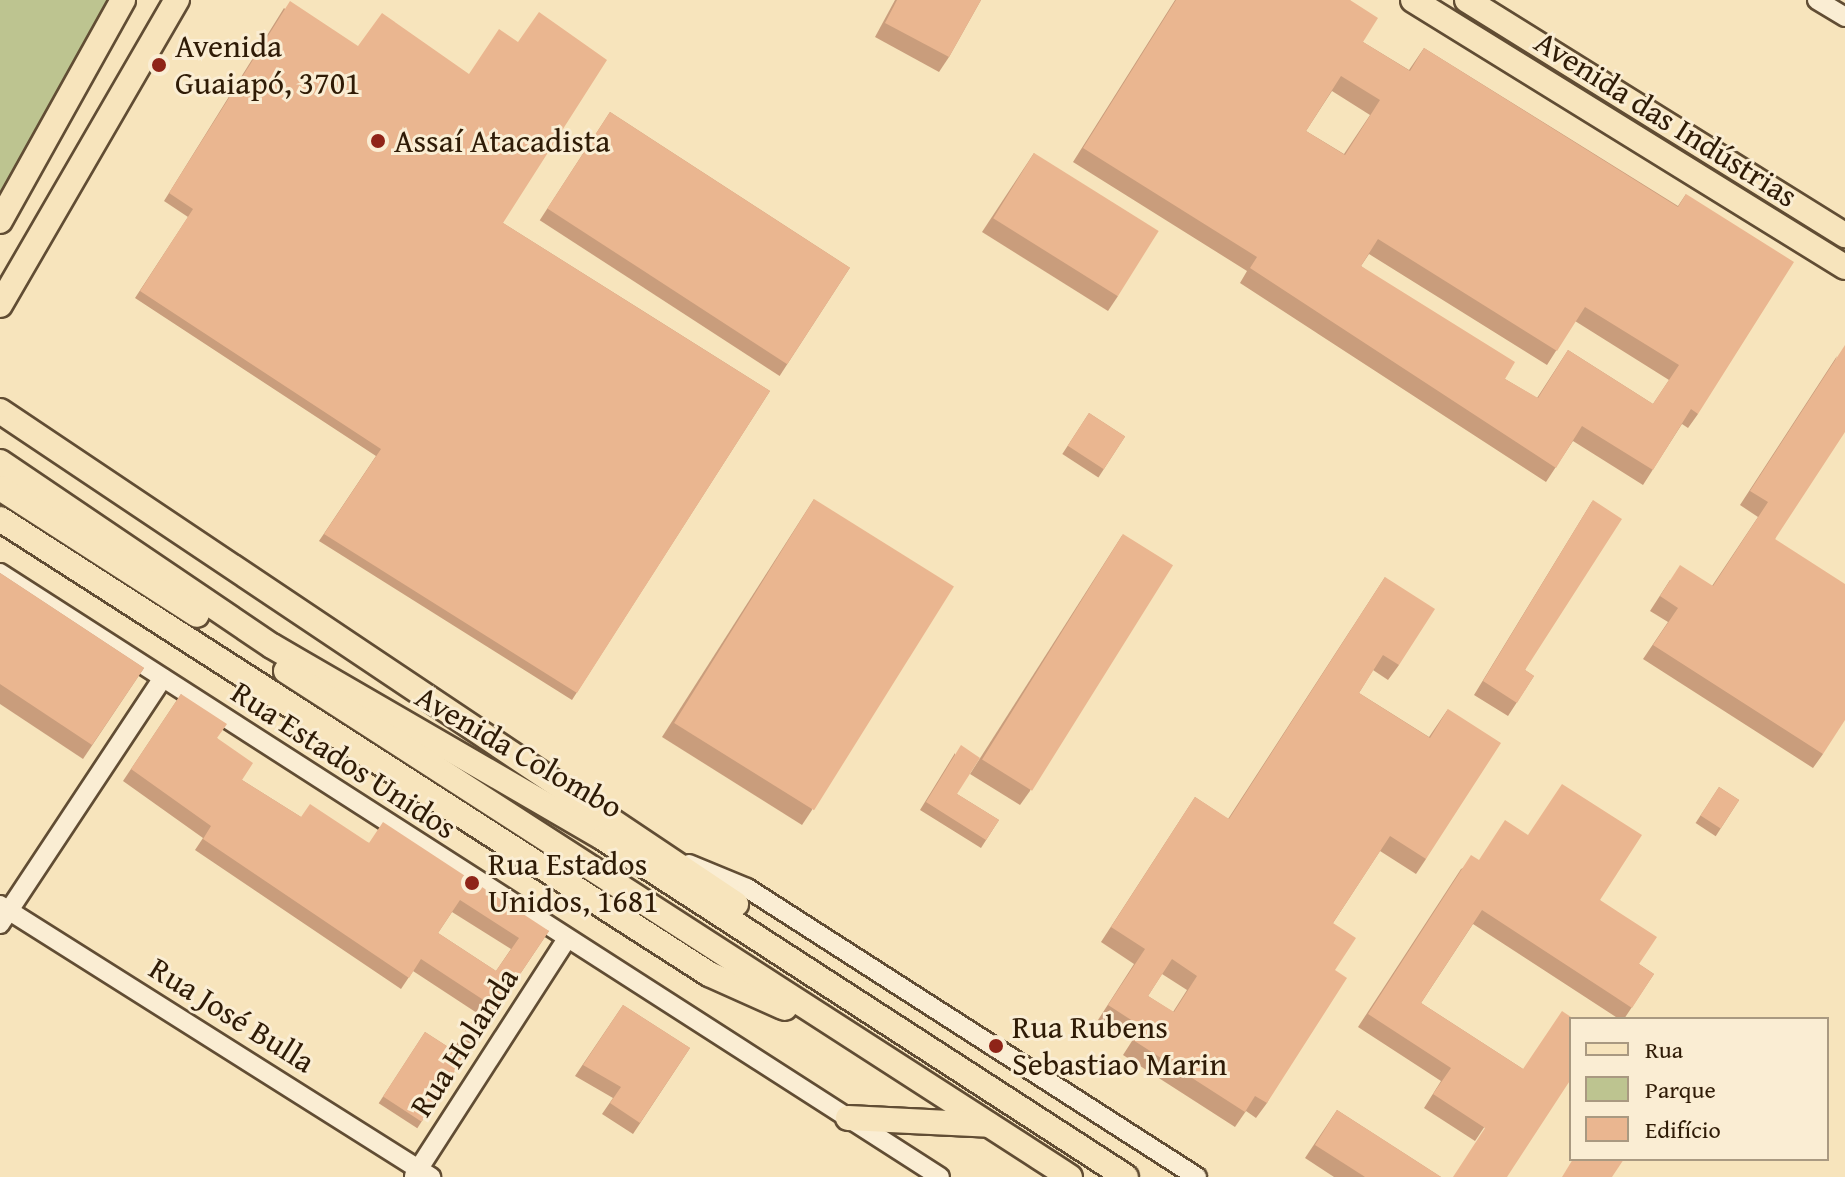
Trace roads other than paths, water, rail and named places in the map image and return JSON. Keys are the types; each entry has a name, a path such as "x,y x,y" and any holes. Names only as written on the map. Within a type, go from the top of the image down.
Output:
{"main road":[{"path":"0,221 123,0"},
{"name":"Avenida das Indústrias","path":"1467,0 1845,235"},
{"path":"0,305 172,2"},
{"name":"Avenida das Indústrias","path":"1421,2 1845,267"},
{"path":"0,411 667,854 882,1013"},
{"name":"Avenida Colombo","path":"0,462 272,646 603,838 882,1013 1126,1177"},
{"name":"Avenida Colombo","path":"0,488 1070,1177"},
{"path":"0,519 709,974 859,1042"},
{"path":"848,1118 991,1125"}],"street":[{"path":"1817,0 1845,17"},
{"name":"Rua Estados Unidos","path":"0,573 566,940 940,1177"},
{"path":"3,913 163,678"},
{"path":"667,854 747,888 1197,1177"},
{"name":"Rua José Bulla","path":"3,913 421,1174"},
{"name":"Rua Holanda","path":"421,1174 566,940"}],"place":[{"name":"Avenida Guaiapó, 3701","path":"159,65"},
{"name":"Assaí Atacadista","path":"378,141"},
{"name":"Rua Estados Unidos, 1681","path":"472,883"},
{"name":"Rua Rubens Sebastiao Marin","path":"996,1046"}]}
